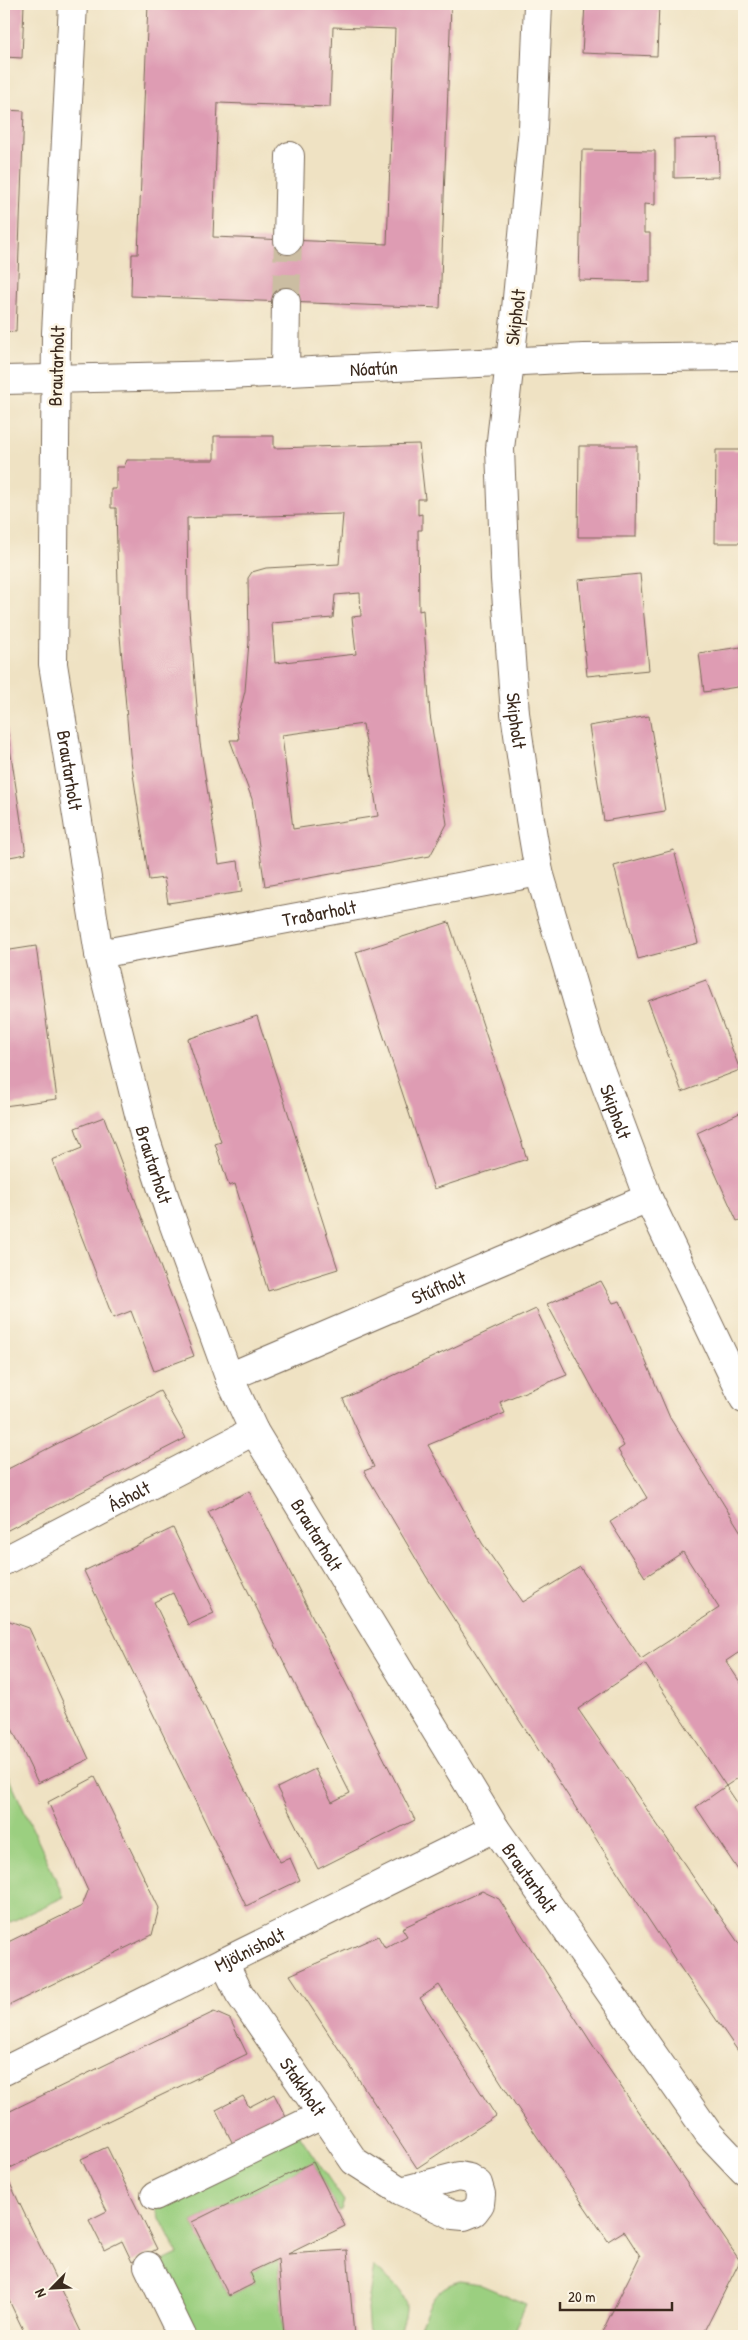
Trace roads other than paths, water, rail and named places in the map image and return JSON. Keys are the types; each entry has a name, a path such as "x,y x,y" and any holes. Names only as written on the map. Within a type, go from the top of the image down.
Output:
{"street":[{"name":"Brautarholt","path":"72,4 56,379 53,664 99,954 144,1134 172,1220 229,1376 254,1431 495,1828 709,2134 744,2170"},
{"name":"Skipholt","path":"538,4 534,110 517,300 500,434 505,579 515,713 539,872 589,1040 648,1198 744,1399"},
{"path":"288,240 290,156"},
{"path":"285,372 286,302"},
{"name":"Nóatún","path":"4,380 285,372 509,361 744,356"},
{"name":"Traðarholt","path":"99,954 539,872"},
{"name":"Stúfholt","path":"229,1376 648,1198"},
{"name":"Ásholt","path":"4,1561 254,1431"},
{"name":"Mjölnisholt","path":"4,2071 495,1828"},
{"name":"Stakkholt","path":"224,1962 239,1993 354,2161 401,2191"},
{"path":"155,2196 322,2115"},
{"path":"148,2266 182,2336"}],"tunnel":[{"path":"286,302 288,240"}]}
